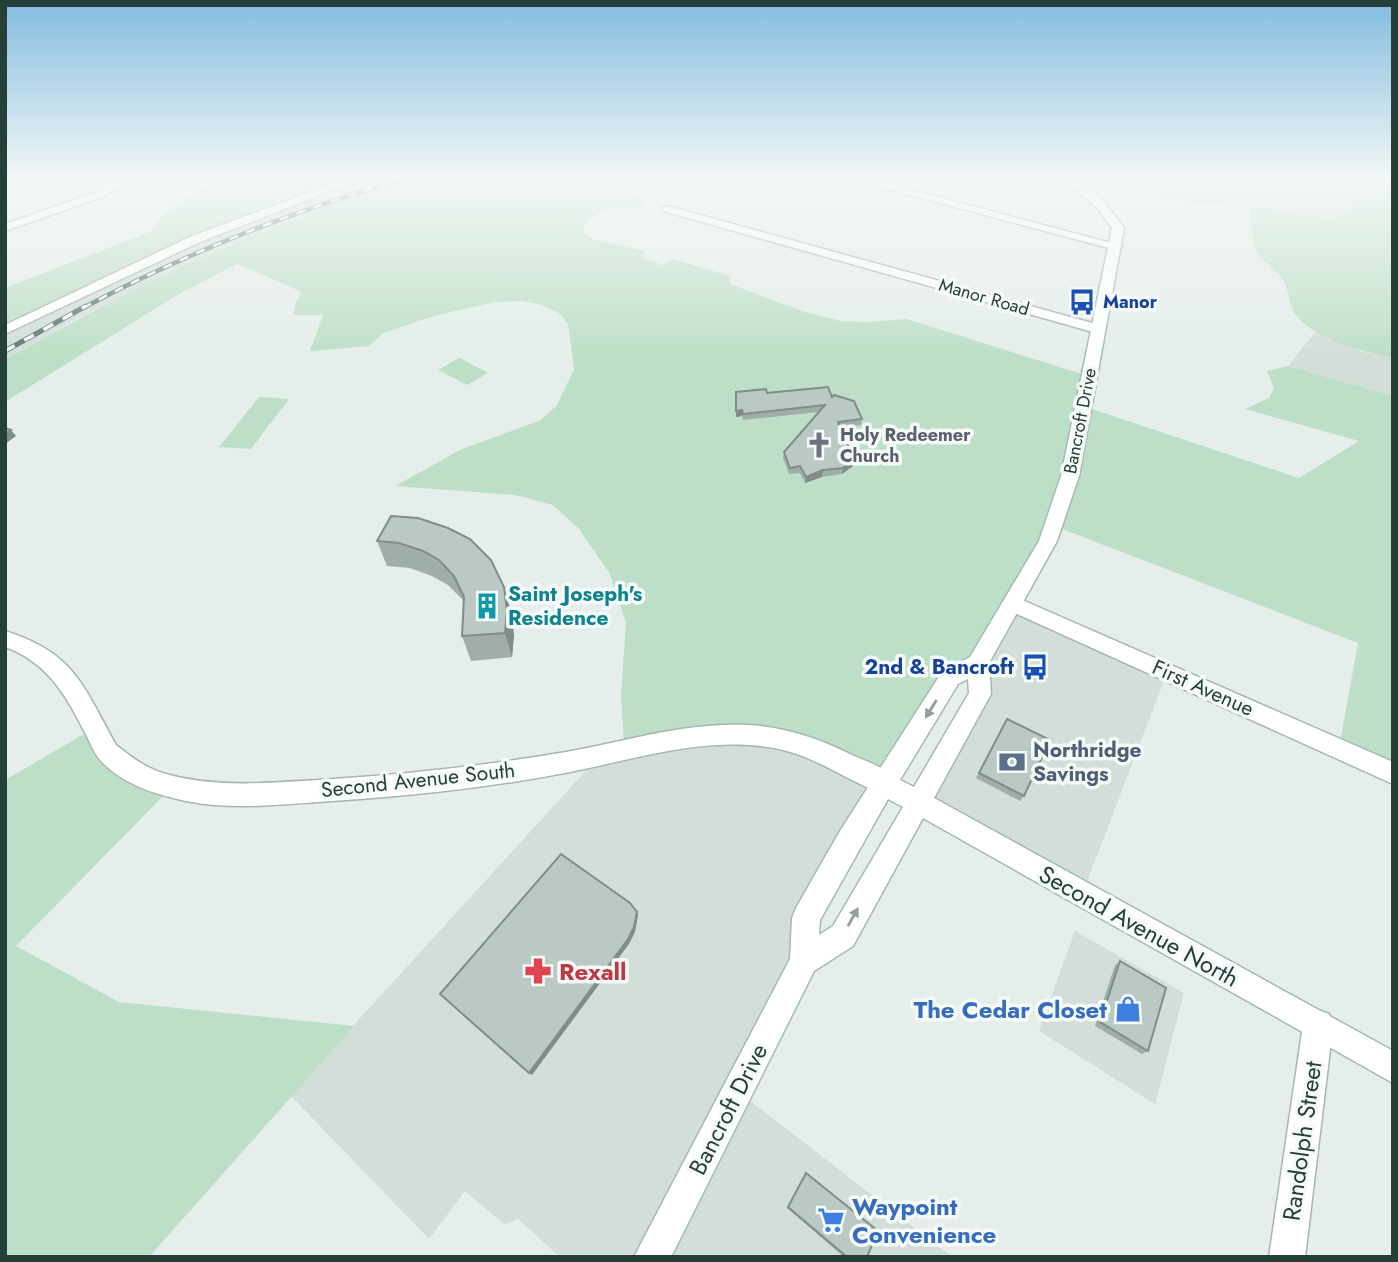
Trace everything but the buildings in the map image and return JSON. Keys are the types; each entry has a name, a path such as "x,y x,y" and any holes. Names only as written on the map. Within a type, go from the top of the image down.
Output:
{"street":[{"path":"5,330 113,276 196,239"},
{"name":"Manor Road","path":"774,239 1098,329"},
{"path":"1088,239 1116,246"},
{"name":"Bancroft Drive","path":"652,1257 804,961 806,918 950,678 978,663 1048,541 1070,476 1117,239"},
{"name":"First Avenue","path":"1013,604 1393,773"},
{"name":"Second Avenue South","path":"5,639 28,645 58,667 108,752 120,763 144,777 173,787 210,793 263,794 404,785 524,770 688,738 751,735 776,738 834,756 884,784"},
{"path":"804,961 843,936 980,694 978,663"},
{"name":"Second Avenue North","path":"884,784 1393,1068"},
{"name":"Randolph Street","path":"1287,1257 1318,1026"}],"shaded area":[{"path":"207,239 244,239 74,320 5,360 5,331 114,276"},
{"path":"1316,331 1363,352 1393,358 1393,396 1288,366"},
{"path":"1013,605 1167,673 1083,892 922,804 982,694 980,664"},
{"path":"751,733 884,782 803,917 805,964 740,1093 952,1257 560,1257 518,1219 504,1224 465,1191 429,1239 290,1095 601,754"},
{"path":"1075,931 1184,993 1155,1104 1039,1031"}],"green space":[{"path":"132,239 204,239 5,331 5,288"},
{"path":"245,239 593,239 644,251 643,258 663,265 673,259 730,276 730,284 805,312 841,321 907,319 1091,377 1086,407 1299,478 1359,441 1245,409 1269,398 1274,388 1267,371 1288,366 1393,396 1393,771 1339,748 1358,643 1057,527 980,664 947,677 884,782 806,744 624,743 621,696 626,623 610,574 579,529 553,505 515,495 395,486 460,450 541,420 557,405 574,369 568,324 559,313 539,304 521,301 495,302 437,315 383,333 369,346 310,351 323,315 293,315 302,292 237,264 179,294 5,402 5,360 103,306"},
{"path":"1254,239 1393,239 1393,358 1354,348 1314,331 1296,315 1283,280 1256,250"},
{"path":"459,358 488,373 467,385 438,370"},
{"path":"259,397 289,399 251,449 219,447"},
{"path":"96,727 110,750 174,785 16,946 119,1002 354,1026 149,1257 5,1257 5,780"}],"railway":[{"path":"83,308 231,239"},
{"path":"5,351 86,306"}],"place":[{"name":"Manor","path":"1082,302"},
{"name":"Holy Redeemer Church","path":"819,445"},
{"name":"Saint Joseph's Residence","path":"487,606"},
{"name":"2nd & Bancroft","path":"1035,667"},
{"name":"Northridge Savings","path":"1012,762"},
{"name":"Rexall","path":"538,971"},
{"name":"The Cedar Closet","path":"1128,1009"},
{"name":"Waypoint Convenience","path":"831,1220"}]}
